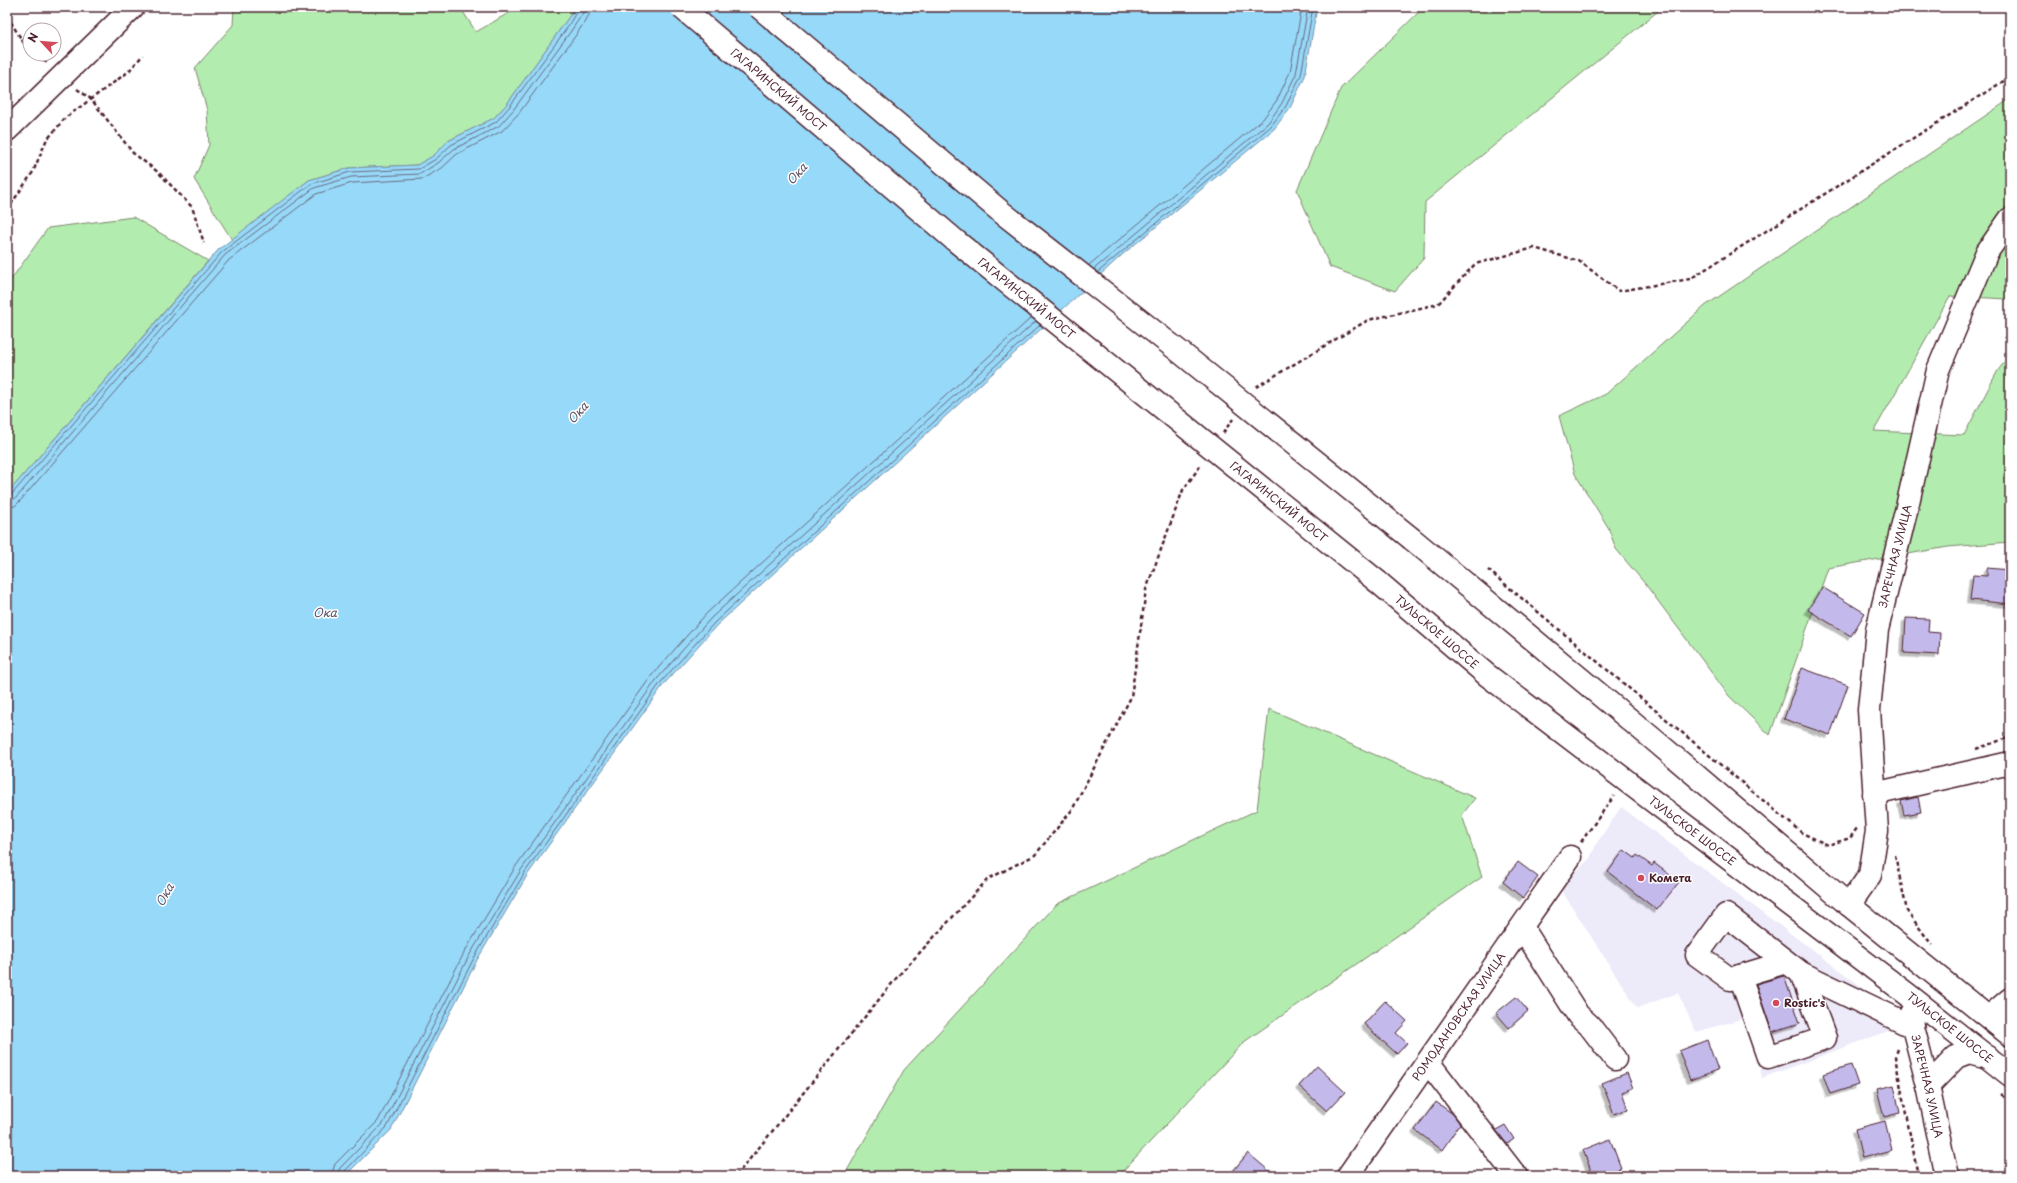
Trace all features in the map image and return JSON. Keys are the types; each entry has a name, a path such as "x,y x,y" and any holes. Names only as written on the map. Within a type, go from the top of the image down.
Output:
{"main road":[{"path":"7,130 133,7"},
{"name":"ГАГАРИНСКИЙ МОСТ","path":"681,7 957,242 1378,582"},
{"path":"759,7 1000,211 1180,352 1412,539 1653,739 1849,906 2010,1035"},
{"name":"ЗАРЕЧНАЯ УЛИЦА","path":"1849,906 1870,875 1877,831 1869,710 1877,630 1938,370 1987,252 2010,219"},
{"name":"ТУЛЬСКОЕ ШОССЕ","path":"1378,582 1487,675 1911,997 2010,1075"},
{"path":"1874,794 2010,763"},
{"name":"РОМОДАНОВСКАЯ УЛИЦА","path":"1348,1176 1570,857"},
{"path":"1793,968 1740,976 1730,979 1696,955 1726,915 1793,968 1905,1024"},
{"path":"1522,927 1578,1015 1589,1025 1615,1058"},
{"path":"1740,976 1768,1057 1825,1038 1793,968"},
{"name":"ЗАРЕЧНАЯ УЛИЦА","path":"1911,997 1905,1024 1928,1086 1947,1176"},
{"path":"1989,1017 2010,999"},
{"path":"1928,1086 1956,1057 1969,1052 1988,1057"},
{"path":"1428,1062 1516,1176"}],"path":[{"path":"7,16 22,40"},
{"path":"7,210 33,172 46,141 65,118 128,72 143,55"},
{"path":"45,62 65,74 74,86 91,99 134,153 158,172 192,207 204,243"},
{"path":"1488,570 1802,833 1828,845 1850,838 1860,823"},
{"path":"1970,750 2010,737"},
{"path":"1570,857 1615,794"},
{"path":"1894,851 1896,866 1907,911 1932,945 1938,950"},
{"path":"1905,1024 1895,1057 1918,1176"}],"shaded area":[{"path":"1621,807 1890,1008 1886,1015 1891,1030 1762,1078 1748,1017 1696,1032 1678,993 1637,1008 1560,888 1590,858 1597,843"}],"green space":[{"path":"234,7 460,7 476,32 519,7 576,7 507,104 494,118 448,141 433,156 417,165 349,168 309,180 232,240 194,179 209,145 207,110 195,68 233,25"},
{"path":"1424,7 1663,7 1425,202 1424,258 1395,291 1330,267 1297,190 1341,88"},
{"path":"2010,99 2010,297 2008,299 1950,296 1874,431 1964,435 1997,372 2010,354 2010,542 1948,547 1828,568 1770,735 1729,696 1646,585 1616,549 1608,527 1575,474 1559,416 1606,394 1705,306"},
{"path":"133,217 208,261 7,494 7,285 48,228"},
{"path":"1269,709 1475,798 1462,815 1482,877 1244,1042 1118,1176 844,1176 904,1070 1057,904 1257,810"}],"water":[{"name":"Ока","path":"576,7 1317,7 1305,76 1290,108 1274,129 1122,255 717,625 664,684 528,874 477,960 391,1130 345,1176 7,1176 7,494 219,249 309,180 349,168 417,165 433,156 448,141 494,118 507,104"}],"building":[{"path":"1987,568 2010,570 2010,604 1970,600 1973,575 1987,576"},
{"path":"1822,587 1865,613 1851,636 1808,610"},
{"path":"1906,618 1929,619 1928,632 1940,633 1939,655 1904,653"},
{"path":"1802,668 1848,685 1830,735 1784,719"},
{"path":"1918,797 1921,812 1904,815 1901,801"},
{"path":"1624,850 1635,858 1637,855 1652,866 1654,863 1679,882 1657,910 1608,872"},
{"path":"1518,862 1538,877 1523,898 1503,882"},
{"name":"Rostic's","path":"1784,976 1800,1023 1772,1032 1756,984"},
{"path":"1516,997 1528,1011 1509,1028 1496,1013"},
{"path":"1385,1001 1407,1021 1396,1033 1407,1043 1397,1054 1364,1024"},
{"path":"1707,1040 1718,1070 1690,1080 1679,1051"},
{"path":"1851,1065 1858,1085 1830,1094 1823,1074"},
{"path":"1317,1066 1345,1092 1327,1111 1299,1086"},
{"path":"1627,1073 1633,1088 1622,1092 1628,1109 1614,1114 1602,1083"},
{"path":"1894,1085 1900,1113 1884,1117 1877,1089"},
{"path":"1436,1102 1453,1114 1460,1124 1442,1150 1415,1130"},
{"path":"1885,1121 1892,1150 1862,1158 1855,1129"},
{"path":"1505,1125 1514,1139 1507,1144 1496,1130"},
{"path":"1610,1139 1621,1168 1600,1176 1593,1176 1583,1150"},
{"path":"1248,1153 1275,1176 1229,1176"}],"place":[{"name":"Комета","path":"1641,878"},
{"name":"Rostic's","path":"1776,1003"}]}
